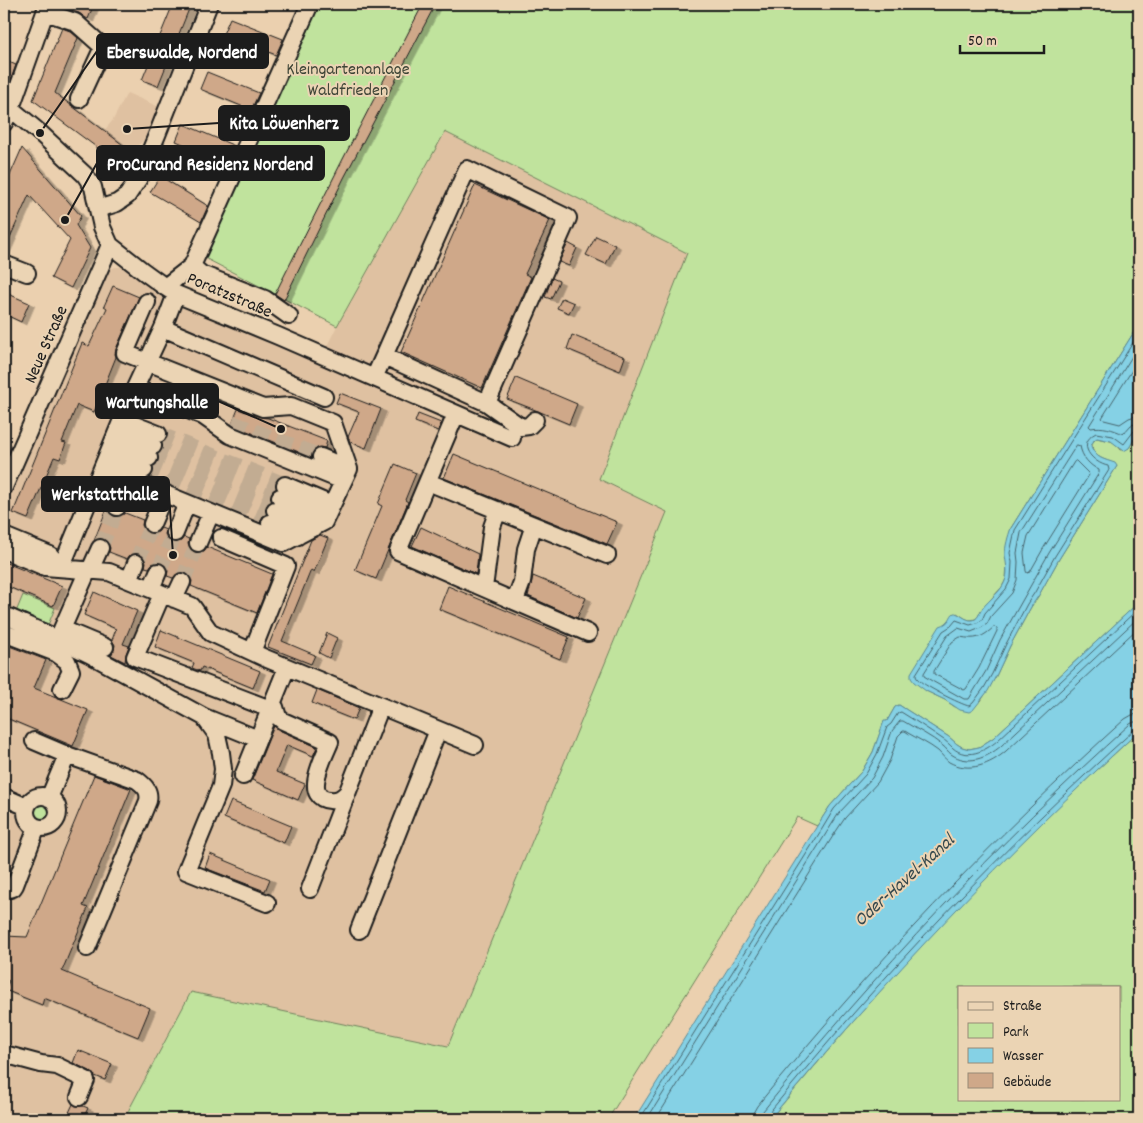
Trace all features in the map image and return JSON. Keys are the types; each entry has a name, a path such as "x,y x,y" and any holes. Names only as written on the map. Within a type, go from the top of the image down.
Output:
{"street":[{"path":"98,209 117,203 127,196 138,178 158,135 209,4"},
{"path":"61,568 135,388 163,328 170,290 192,266 310,4"},
{"path":"4,124 7,105 47,8 75,22 103,47 79,98"},
{"path":"7,105 85,175 93,187 102,227 110,245"},
{"path":"374,378 467,169 568,218 487,403"},
{"name":"Poratzstraße","path":"110,245 170,290 512,438"},
{"name":"Neue Straße","path":"4,487 110,245"},
{"path":"4,264 27,273"},
{"path":"192,266 201,274 265,299 288,316"},
{"path":"112,444 128,479 284,543 298,536 324,516 346,475 333,422 291,406 262,408 126,353 147,302"},
{"path":"163,328 324,397"},
{"path":"384,356 487,403 522,426 529,426 534,420"},
{"path":"135,388 203,416 232,423"},
{"path":"456,414 398,552 588,633"},
{"path":"203,416 230,435 346,475"},
{"path":"112,444 151,452 112,444"},
{"path":"321,457 346,475"},
{"path":"117,507 128,479"},
{"path":"428,482 607,555"},
{"path":"152,524 165,494"},
{"path":"174,533 187,503"},
{"path":"277,504 324,516"},
{"path":"277,504 324,516"},
{"path":"277,504 298,536"},
{"path":"484,588 492,527 498,510"},
{"path":"198,543 211,512"},
{"path":"515,601 522,582 526,549 534,525"},
{"path":"4,536 50,555 61,568"},
{"path":"221,538 286,566 252,652"},
{"path":"100,548 62,629 105,647"},
{"path":"4,550 45,567 109,572 192,606 211,633 287,667 475,745"},
{"path":"128,580 136,563"},
{"path":"158,572 162,594 135,657 274,709 283,721 330,742 316,777 316,788 320,796 326,800 334,801 342,798 347,792"},
{"path":"162,594 182,582"},
{"path":"4,615 89,654 204,717 258,739"},
{"path":"4,633 56,653 67,661 71,671 62,689"},
{"path":"34,645 47,634"},
{"path":"242,776 258,739 274,709 287,667"},
{"path":"310,889 381,706"},
{"path":"204,717 217,735 221,753 221,786 186,871 267,903"},
{"path":"359,930 438,730"},
{"path":"34,741 137,780 147,790 149,796 87,948"},
{"path":"49,798 67,755"},
{"path":"44,796 54,801 58,811 57,816 52,824 47,827 37,827 29,821 27,807 34,798 44,796"},
{"path":"4,797 27,807"},
{"path":"4,887 10,889 15,885 37,827"},
{"path":"4,1054 41,1064 57,1066 86,1080 79,1096"}],"shaded area":[{"path":"127,93 159,107 143,141 125,159 98,138 113,120"},
{"path":"445,132 687,253 599,479 667,511 448,1046 191,993 124,1119 4,1119 4,505 109,269 125,267 180,304 319,362 337,326"}],"green space":[{"name":"Kleingartenanlage Waldfrieden","path":"309,4 1139,4 1139,324 1011,528 1005,554 1007,562 1006,579 1002,587 975,619 966,619 957,613 944,625 926,691 955,707 981,701 996,676 1031,607 1117,466 1097,456 1094,453 1092,443 1097,438 1113,442 1121,450 1129,448 1139,431 1139,602 993,738 979,747 969,749 962,747 899,705 895,707 887,721 884,722 873,752 862,771 830,806 817,826 797,817 608,1119 124,1119 191,992 448,1046 667,512 599,479 687,253 445,132 337,326 197,254"},
{"path":"23,595 55,608 46,630 14,617"},
{"path":"1139,731 1139,1119 770,1119 918,949 980,883"},
{"path":"39,803 45,803 50,808 48,817 39,819 34,814 34,808"}],"water":[{"path":"1139,324 1139,431 1129,448 1124,451 1111,441 1097,438 1094,440 1091,446 1095,454 1115,463 1117,466 1031,607 988,691 973,710 969,712 960,710 914,682 911,678 911,673 940,626 946,623 954,613 970,620 976,619 985,605 1002,587 1007,575 1005,552 1011,528"},
{"name":"Oder-Havel-Kanal","path":"1139,602 1139,731 1042,823 902,967 770,1119 634,1119 830,806 862,771 873,752 884,721 887,721 895,707 899,705 962,747 969,749 979,747 993,738"}],"building":[{"path":"75,4 94,4 88,19 72,11"},
{"path":"173,4 191,4 158,86 142,80"},
{"path":"423,4 434,7 344,178 284,300 275,294"},
{"path":"230,18 283,39 276,55 223,34"},
{"path":"62,28 70,31 78,38 55,93 131,151 117,170 107,163 111,158 33,100"},
{"path":"4,60 16,65 6,93 4,93"},
{"path":"207,72 259,93 251,110 200,89"},
{"path":"183,124 235,146 227,163 176,141"},
{"path":"22,148 81,216 76,225 90,248 71,288 51,278 70,240 29,195 4,251 4,189"},
{"path":"160,176 208,206 201,222 150,192"},
{"path":"475,185 550,220 525,274 531,277 482,388 401,352"},
{"path":"596,236 615,245 606,264 586,255"},
{"path":"568,243 577,248 569,266 559,262"},
{"path":"552,278 559,281 551,299 545,297"},
{"path":"113,286 139,297 116,349 116,357 94,412 77,405 62,442 66,443 60,459 54,457 28,519 13,513 82,343 89,346 107,308 104,306"},
{"path":"4,292 29,303 21,322 4,314"},
{"path":"562,298 574,303 569,313 557,308"},
{"path":"572,335 625,357 620,371 567,349"},
{"path":"516,378 577,404 569,424 507,399"},
{"path":"340,393 381,409 366,448 350,442 348,437 359,412 336,403"},
{"path":"238,409 259,417 268,418 327,441 325,448 315,449 311,457 235,426 232,424"},
{"path":"418,414 441,423 438,431 415,422"},
{"path":"454,454 617,522 607,544 444,478"},
{"path":"395,464 416,473 405,500 408,502 376,579 355,570 382,506 378,504"},
{"path":"107,508 109,513 114,516 119,517 125,513 143,520 144,530 149,533 154,534 161,528 166,530 167,539 172,542 177,543 184,537 189,539 188,544 194,552 199,553 207,547 272,574 257,613 191,586 192,581 186,573 181,572 173,578 167,576 166,566 161,563 156,562 149,568 145,567 144,557 139,554 134,553 127,559 109,552 110,548 105,539 99,538 94,541"},
{"path":"421,527 478,554 476,574 412,546"},
{"path":"320,535 328,538 314,572 311,570 282,641 315,655 311,664 268,647 311,540"},
{"path":"4,562 62,586 53,606 4,585"},
{"path":"533,576 586,598 577,618 528,596"},
{"path":"448,586 569,637 560,659 439,609"},
{"path":"94,592 137,611 123,644 129,646 125,662 111,655 115,645 112,640 116,629 84,615"},
{"path":"161,630 260,671 253,688 202,667 200,671 192,668 194,663 155,647"},
{"path":"327,633 337,638 329,658 319,653"},
{"path":"4,644 46,660 34,688 88,710 73,746 4,717"},
{"path":"317,690 359,708 354,720 312,703"},
{"path":"274,726 317,747 313,756 287,745 276,772 305,784 298,800 252,780"},
{"path":"94,775 131,789 83,906 88,908 62,971 150,1008 138,1037 44,998 42,1005 5,990 9,981 4,979 4,936 27,937"},
{"path":"231,801 291,826 284,843 224,818"},
{"path":"210,854 270,879 265,891 205,868"},
{"path":"78,1050 112,1064 105,1080 73,1063"},
{"path":"73,1104 88,1108 83,1119 66,1119"}],"tunnel":[{"path":"232,423 321,457"},
{"path":"158,434 285,485"},
{"path":"153,446 280,497"},
{"path":"149,458 275,510"},
{"path":"144,470 270,523"},
{"path":"100,548 117,507"},
{"path":"136,563 152,524"},
{"path":"158,572 175,533"},
{"path":"182,582 198,543"}],"place":[{"name":"Kita Löwenherz","path":"127,129"},
{"name":"Eberswalde, Nordend","path":"40,133"},
{"name":"ProCurand Residenz Nordend","path":"65,220"},
{"name":"Wartungshalle","path":"281,429"},
{"name":"Werkstatthalle","path":"173,555"}]}
